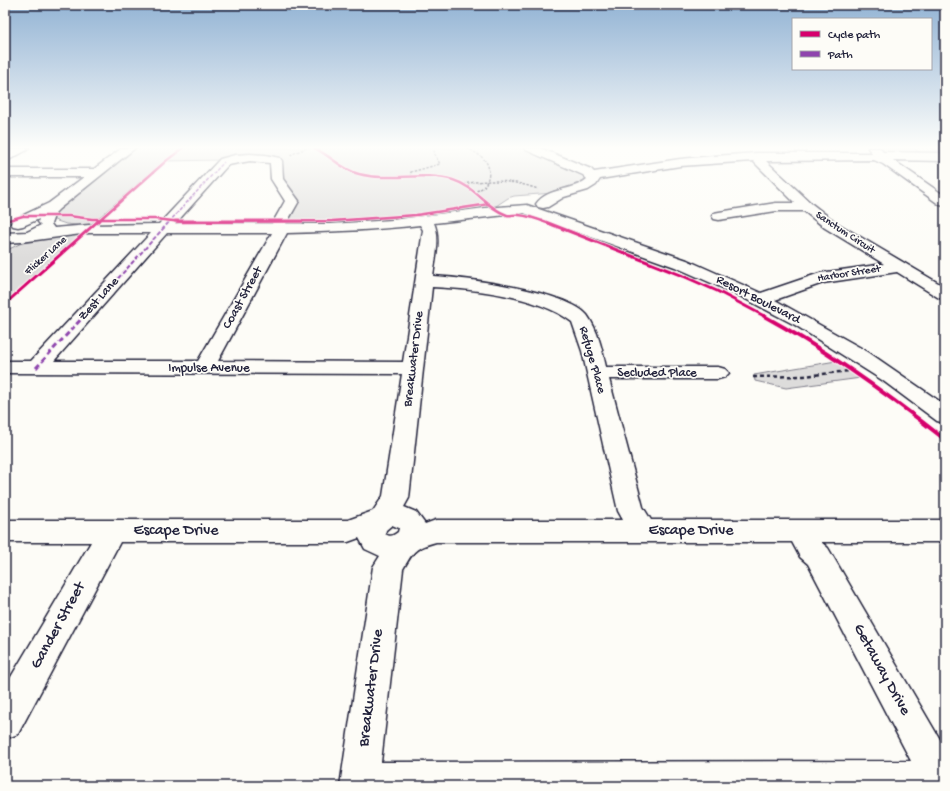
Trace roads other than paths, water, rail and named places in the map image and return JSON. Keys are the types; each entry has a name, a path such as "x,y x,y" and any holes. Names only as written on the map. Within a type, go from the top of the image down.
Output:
{"street":[{"path":"5,247 45,230 48,225 46,223 48,212 80,185"},
{"name":"Coast Street","path":"162,230 203,185"},
{"name":"Coast Street","path":"204,368 279,229 292,201 281,185"},
{"path":"9,228 34,221 89,229 162,230 361,227 426,221 490,210 530,202 586,185"},
{"name":"Sanctum Circuit","path":"785,185 807,206 834,227 945,294"},
{"path":"920,185 945,202"},
{"name":"Resort Boulevard","path":"530,202 555,218 681,264 767,298 863,358 945,416"},
{"path":"9,228 54,206"},
{"path":"719,216 776,207 807,206"},
{"name":"Breakwater Drive","path":"360,784 431,233 426,221"},
{"path":"9,228 31,236 89,229"},
{"name":"Zest Lane","path":"36,368 162,230"},
{"name":"Harbor Street","path":"767,298 820,278 899,267"},
{"name":"Refuge Place","path":"424,281 463,283 496,288 536,299 564,309 578,317 585,328 634,524"},
{"name":"Impulse Avenue","path":"5,367 413,368"},
{"name":"Secluded Place","path":"597,373 718,373"},
{"name":"Escape Drive","path":"5,531 393,531 634,524 809,539 945,531"},
{"name":"Gander Street","path":"5,721 112,531"},
{"name":"Getaway Drive","path":"809,539 944,782"},
{"path":"360,784 944,782"}]}
